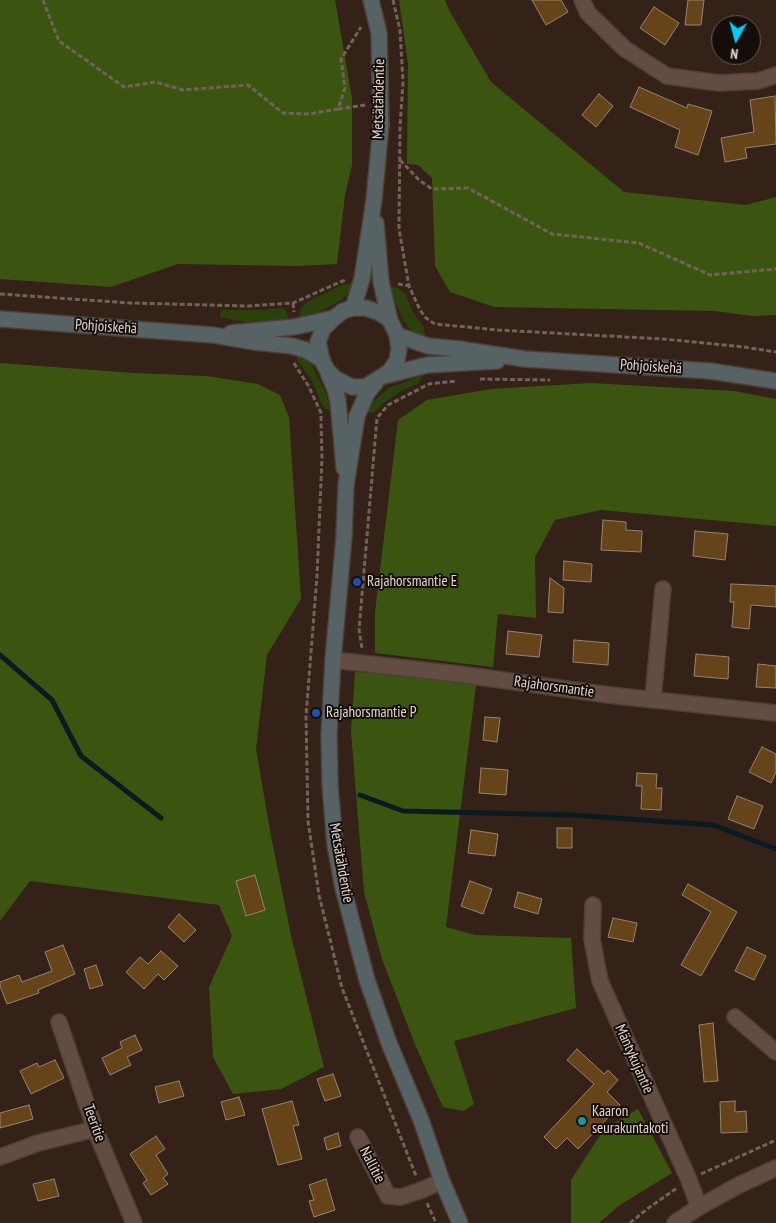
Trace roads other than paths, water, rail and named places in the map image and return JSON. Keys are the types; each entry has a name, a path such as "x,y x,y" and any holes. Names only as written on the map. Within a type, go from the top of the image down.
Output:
{"main road":[{"name":"Metsätähdentie","path":"353,308 362,279 374,200 381,125 379,34 372,4"},
{"name":"Metsätähdentie","path":"374,200 381,282 390,320"},
{"path":"353,308 366,308 380,313 390,320 398,335 397,361 390,372 365,387 352,387 336,379 324,365 318,342 323,329 334,318 343,311 353,308"},
{"name":"Pohjoiskehä","path":"213,335 294,327 334,318"},
{"name":"Pohjoiskehä","path":"0,319 213,335 292,346 306,350 324,365"},
{"name":"Pohjoiskehä","path":"398,335 428,346 526,359 710,372 776,381"},
{"name":"Pohjoiskehä","path":"380,379 427,366 526,359"},
{"name":"Metsätähdentie","path":"324,365 335,389 338,401 346,485"},
{"name":"Metsätähdentie","path":"380,379 364,398 357,416 346,485 344,537 333,660 329,734 330,785 335,845 343,888 367,980 421,1120 442,1181 460,1223"}],"street":[{"path":"582,0 588,13 625,49 667,76 718,83 758,81 776,75"},
{"path":"653,700 663,589"},
{"name":"Rajahorsmantie","path":"333,660 653,700 776,713"},
{"name":"Mäntykujantie","path":"593,905 592,939 600,981 699,1207"},
{"path":"735,1017 776,1052"},
{"name":"Teeritie","path":"59,1022 95,1129 134,1223"},
{"path":"0,1157 38,1144 95,1129"},
{"name":"Nallitie","path":"358,1137 388,1196 401,1197 442,1181"},
{"path":"675,1223 699,1207 776,1168"}],"waterway":[{"path":"0,655 52,700 81,756 161,818"},
{"path":"360,795 403,811 572,815 713,825 776,849"}],"place":[{"name":"Rajahorsmantie E","path":"357,582"},
{"name":"Rajahorsmantie P","path":"316,713"},
{"name":"Kaaron seurakuntakoti","path":"582,1121"}]}
